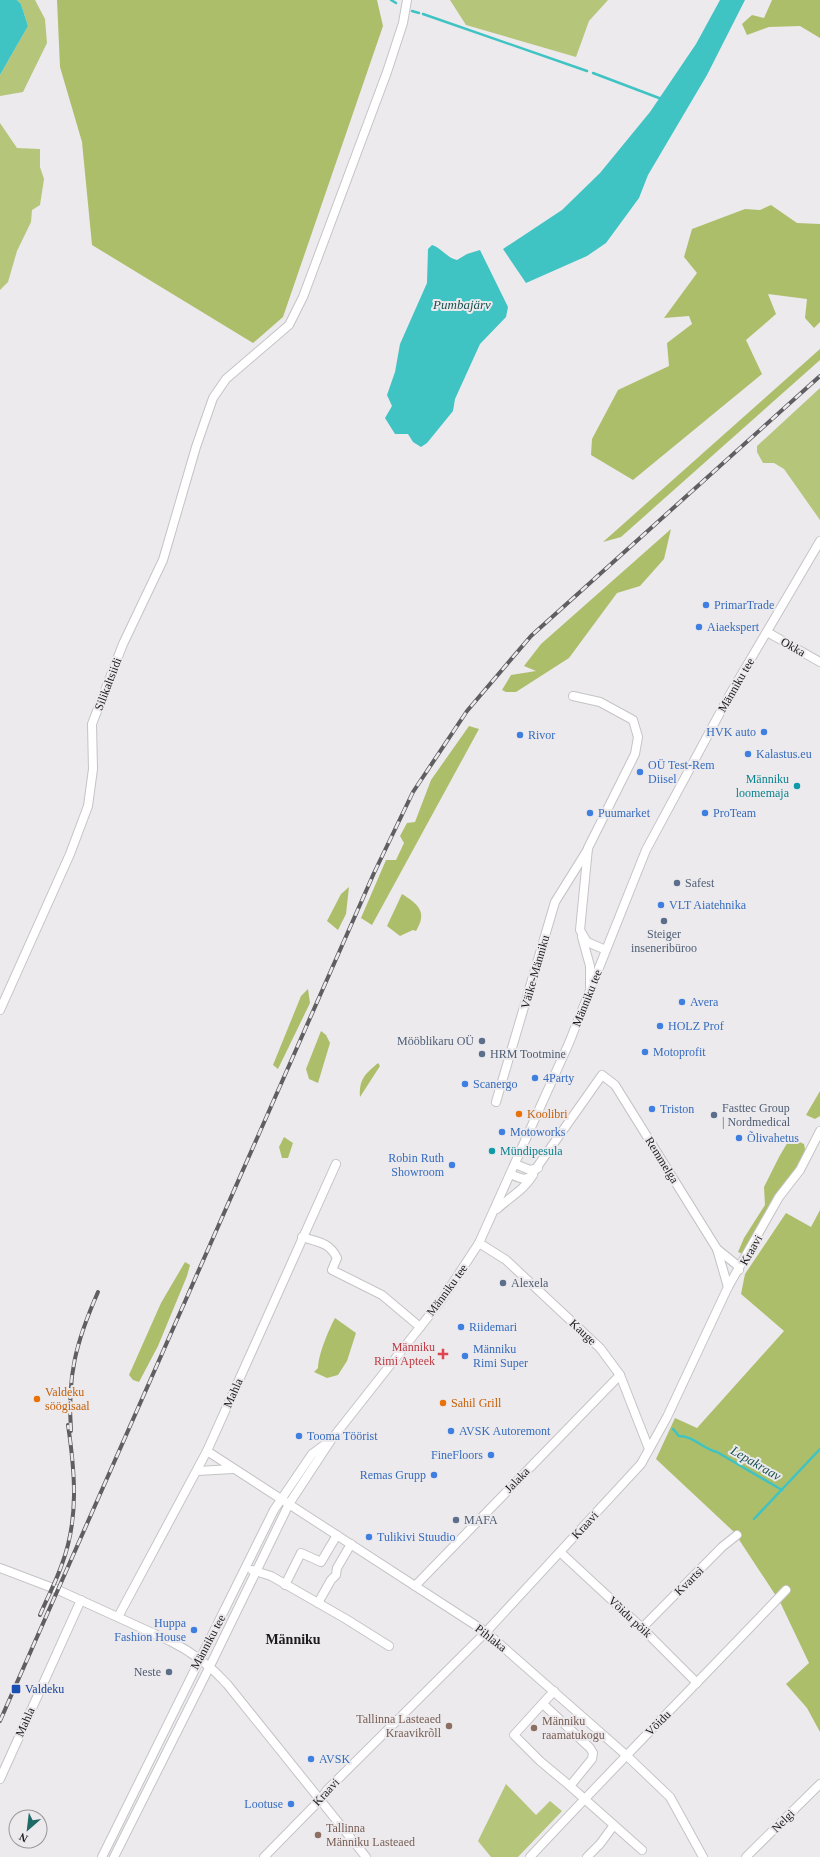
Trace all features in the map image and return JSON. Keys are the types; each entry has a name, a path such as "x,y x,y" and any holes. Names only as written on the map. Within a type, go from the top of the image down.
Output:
{"street":[{"name":"Silikaltsiidi","path":"0,1010 70,854 88,806 93,769 92,724 123,644 163,560 196,447 213,398 226,379 239,366 259,352 289,325 303,297 387,72 404,23 407,0"},
{"name":"Männiku tee","path":"114,1857 210,1666 288,1504 331,1440 454,1282 479,1243 569,1043 638,869 657,828 820,541"},
{"name":"Okka","path":"767,632 820,662"},
{"name":"Väike-Männiku","path":"496,1102 555,902 588,848 636,754 638,737 633,720 600,702 573,696"},
{"name":"Väike-Männiku","path":"580,930 588,848"},
{"path":"580,930 587,942 606,950"},
{"path":"580,930 590,966 590,989"},
{"name":"Remmelga","path":"538,1168 602,1075 615,1085 717,1249 728,1287"},
{"name":"Kraavi","path":"264,1857 320,1800 327,1790 486,1632 642,1464 667,1417 728,1287 779,1197 800,1170 820,1131"},
{"name":"Mahla","path":"118,1617 207,1451 336,1164"},
{"path":"515,1164 530,1170 538,1168"},
{"path":"510,1174 526,1179 538,1168"},
{"path":"493,1214 507,1199 528,1185 538,1168"},
{"path":"302,1237 323,1243 332,1248 337,1258 332,1270 382,1295 420,1326"},
{"name":"Kauge","path":"479,1243 506,1260 600,1348 620,1375 649,1449"},
{"name":"Remmelga","path":"717,1249 737,1265 739,1270"},
{"name":"Jalaka","path":"415,1586 620,1375"},
{"name":"Männiku tee","path":"102,1857 280,1499 312,1454 331,1440"},
{"name":"Pihlaka","path":"207,1451 486,1632 626,1755 670,1798 703,1857"},
{"path":"197,1470 233,1469"},
{"path":"285,1585 302,1553 321,1562 337,1535"},
{"name":"Kvartsi","path":"642,1628 722,1547 737,1536"},
{"path":"318,1603 331,1580 336,1575 337,1568 351,1544"},
{"name":"Võidu põik","path":"560,1552 642,1628 697,1683"},
{"path":"0,1568 118,1617 187,1649 200,1658 227,1684 366,1857"},
{"path":"246,1568 256,1570 285,1585 389,1646"},
{"name":"Võidu","path":"530,1857 626,1755 786,1590"},
{"name":"Mahla","path":"0,1779 80,1600"},
{"path":"554,1691 514,1735 540,1760 585,1798 642,1850"},
{"path":"543,1704 590,1748 593,1753 592,1759 570,1786"},
{"name":"Nelgi","path":"746,1857 820,1784"},
{"path":"587,1857 600,1844 614,1825"}],"green space":[{"path":"17,0 35,0 45,19 47,43 23,92 0,96 0,75 28,26 21,4"},
{"path":"57,0 377,0 383,26 283,317 253,343 92,245 82,142 60,67"},
{"path":"450,0 608,0 589,21 576,57 466,25"},
{"path":"772,0 820,0 820,38 800,26 769,27 747,35 742,24 752,15 764,18"},
{"path":"0,123 17,148 40,149 40,167 44,179 40,205 32,210 31,222 17,251 8,282 0,290"},
{"path":"771,205 797,223 820,224 820,322 814,328 805,318 807,299 768,294 776,314 746,340 762,374 633,480 591,455 592,439 618,390 669,366 667,343 692,324 689,316 664,318 697,273 684,257 692,229 745,209 760,210"},
{"path":"820,349 820,360 621,537 603,542"},
{"path":"820,388 820,520 784,469 774,463 763,463 757,452 757,446"},
{"path":"671,529 664,559 640,586 617,593 569,658 516,692 506,692 502,690 511,675 536,671 524,666 541,644"},
{"path":"469,726 479,729 372,925 361,918 386,860 396,860 404,843 400,836 407,823 415,822 431,780"},
{"path":"349,887 346,914 338,930 327,921 341,894"},
{"path":"402,894 417,905 420,909 421,919 416,931 413,930 400,936 387,926"},
{"path":"308,989 310,1003 278,1069 273,1065 301,996"},
{"path":"321,1031 326,1035 330,1043 318,1083 309,1079 306,1069"},
{"path":"378,1063 380,1066 360,1097 364,1077"},
{"path":"820,1091 820,1116 815,1119 806,1115"},
{"path":"284,1137 293,1143 288,1158 282,1158 279,1147"},
{"path":"793,1139 804,1144 806,1154 743,1254 738,1252 744,1238 765,1205 764,1187 789,1140"},
{"path":"820,1210 820,1732 807,1708 786,1684 809,1663 780,1602 734,1532 656,1459 675,1418 697,1428 784,1331 741,1294 745,1274 786,1213 811,1227"},
{"path":"185,1262 190,1265 187,1276 158,1346 139,1382 133,1380 129,1375 161,1303"},
{"path":"335,1318 356,1333 347,1361 338,1375 327,1378 314,1372 318,1368 322,1349"},
{"path":"506,1784 536,1815 550,1801 562,1811 518,1857 491,1857 478,1841"}],"water":[{"path":"0,0 17,0 21,4 28,26 0,75"},
{"path":"720,0 745,0 707,75 648,175 639,198 606,243 587,256 526,283 503,249 562,210 600,173 650,112 696,44"},
{"name":"Pumbajärv","path":"432,245 457,260 467,254 480,250 508,307 506,317 480,344 455,399 453,411 427,443 421,447 413,442 408,434 395,434 385,418 392,406 387,395 395,372 400,344 427,283 428,249"}],"waterway":[{"path":"391,0 396,3"},
{"path":"412,11 419,13"},
{"path":"423,14 587,71"},
{"path":"593,73 659,98"},
{"name":"Lepakraav","path":"673,1429 679,1436 694,1440 717,1452 782,1490"},
{"name":"Lepakraav","path":"754,1519 820,1449"}],"railway":[{"path":"0,1721 374,873 413,792 467,711 531,636 820,376"},
{"path":"71,1431 70,1393 75,1360 84,1327 98,1292"},
{"path":"40,1615 60,1571 71,1530 74,1478 68,1425"}],"place":[{"name":"PrimarTrade","path":"706,605"},
{"name":"Aiaekspert","path":"699,627"},
{"name":"HVK auto","path":"764,732"},
{"name":"Rivor","path":"520,735"},
{"name":"Kalastus.eu","path":"748,754"},
{"name":"OÜ Test-Rem Diisel","path":"640,772"},
{"name":"Männiku loomemaja","path":"797,786"},
{"name":"Puumarket","path":"590,813"},
{"name":"ProTeam","path":"705,813"},
{"name":"Safest","path":"677,883"},
{"name":"VLT Aiatehnika","path":"661,905"},
{"name":"Steiger inseneribüroo","path":"664,921"},
{"name":"Avera","path":"682,1002"},
{"name":"HOLZ Prof","path":"660,1026"},
{"name":"Mööblikaru OÜ","path":"482,1041"},
{"name":"Motoprofit","path":"645,1052"},
{"name":"HRM Tootmine","path":"482,1054"},
{"name":"4Party","path":"535,1078"},
{"name":"Scanergo","path":"465,1084"},
{"name":"Triston","path":"652,1109"},
{"name":"Koolibri","path":"519,1114"},
{"name":"Fasttec Group | Nordmedical","path":"714,1115"},
{"name":"Motoworks","path":"502,1132"},
{"name":"Õlivahetus","path":"739,1138"},
{"name":"Mündipesula","path":"492,1151"},
{"name":"Robin Ruth Showroom","path":"452,1165"},
{"name":"Alexela","path":"503,1283"},
{"name":"Riidemari","path":"461,1327"},
{"name":"Männiku Rimi Apteek","path":"443,1354"},
{"name":"Männiku Rimi Super","path":"465,1356"},
{"name":"Valdeku söögisaal","path":"37,1399"},
{"name":"Sahil Grill","path":"443,1403"},
{"name":"AVSK Autoremont","path":"451,1431"},
{"name":"Tooma Töörist","path":"299,1436"},
{"name":"FineFloors","path":"491,1455"},
{"name":"Remas Grupp","path":"434,1475"},
{"name":"MAFA","path":"456,1520"},
{"name":"Tulikivi Stuudio","path":"369,1537"},
{"name":"Huppa Fashion House","path":"194,1630"},
{"name":"Neste","path":"169,1672"},
{"name":"Valdeku","path":"16,1689"},
{"name":"Tallinna Lasteaed Kraavikrõll","path":"449,1726"},
{"name":"Männiku raamatukogu","path":"534,1728"},
{"name":"AVSK","path":"311,1759"},
{"name":"Lootuse","path":"291,1804"},
{"name":"Tallinna Männiku Lasteaed","path":"318,1835"}],"district":[{"name":"Männiku","path":"293,1639"}]}
